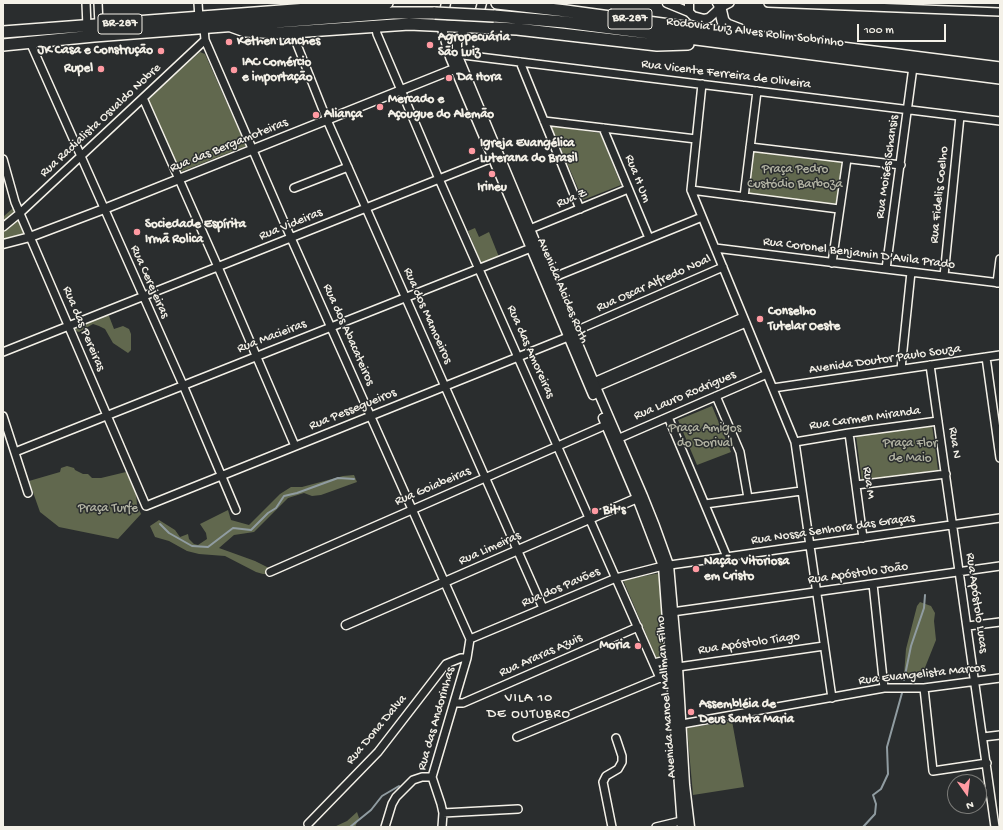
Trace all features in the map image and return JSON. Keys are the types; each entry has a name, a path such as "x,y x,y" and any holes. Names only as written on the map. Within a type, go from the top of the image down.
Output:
{"highway":[{"name":"BR-287","path":"237,15 284,3"},
{"name":"Rodovia Luiz Alves Rolim Sobrinho","path":"3,45 202,23 237,15 387,3"},
{"name":"Rodovia Luiz Alves Rolim Sobrinho","path":"497,3 1000,68"},
{"path":"722,5 723,21 727,25 762,37"},
{"name":"Rodovia Luiz Alves Rolim Sobrinho","path":"3,32 99,25 202,23 230,26 393,13 435,13 564,22 1000,78"},
{"name":"BR-287","path":"230,26 245,31 278,33 375,25 442,25 517,29 657,45 690,44 705,41"}],"street":[{"path":"86,3 87,26"},
{"path":"98,3 99,25"},
{"path":"198,3 205,40"},
{"path":"442,25 446,3"},
{"path":"453,55 457,42 466,26 478,17 482,3"},
{"path":"667,3 689,12 694,16 704,19 708,18 722,5"},
{"path":"689,3 689,12"},
{"path":"768,3 907,6 1000,12"},
{"name":"Rua das Amoreiras","path":"375,25 377,34 478,269 519,356 660,678"},
{"name":"Avenida Alcides Roth","path":"442,25 453,55 592,386 640,497 655,526 666,566"},
{"name":"Rua dos Mamoeiros","path":"292,32 327,120 543,608"},
{"name":"Rua Radialista Osvaldo Nobre","path":"3,227 20,213 205,40"},
{"name":"Rua dos Abacateiros","path":"205,40 291,238 470,640"},
{"name":"Rua Cerejeiras","path":"30,42 142,297 183,385 236,510"},
{"name":"Rua Vicente Ferreira de Oliveira","path":"453,55 1000,121"},
{"path":"520,62 580,208"},
{"name":"Rua das Bergamoteiras","path":"3,244 30,237 104,209 458,67"},
{"name":"Rua Moisés Schansis","path":"886,269 913,67"},
{"path":"702,84 691,190 795,442 832,698"},
{"path":"744,197 757,91"},
{"path":"143,98 257,356 295,446"},
{"name":"Rua Fidelis Coelho","path":"944,276 960,116"},
{"path":"544,121 696,139"},
{"name":"Rua H Um","path":"604,128 649,238"},
{"path":"750,147 900,165"},
{"name":"Rua Videiras","path":"3,352 496,156"},
{"path":"832,263 846,159"},
{"name":"Rua das Pereiras","path":"3,160 15,202 146,506"},
{"path":"294,188 348,167"},
{"name":"Rua Z","path":"527,231 628,189"},
{"path":"691,190 839,209"},
{"path":"548,280 702,217"},
{"name":"Rua Macieiras","path":"15,452 534,247"},
{"name":"Rua Coronel Benjamin D'Avila Prado","path":"715,248 999,283"},
{"path":"999,283 1000,259"},
{"name":"Rua Oscar Alfredo Noal","path":"571,334 723,267"},
{"path":"901,370 912,272"},
{"path":"592,386 745,320"},
{"name":"Rua Pessegueiros","path":"146,506 571,334"},
{"name":"Avenida Doutor Paulo Souza","path":"773,388 1000,355"},
{"path":"986,357 1000,458"},
{"name":"Rua N","path":"930,365 953,525"},
{"name":"Rua Lauro Rodrigues","path":"615,440 767,374"},
{"name":"Avenida Alcides Roth","path":"592,386 606,425 615,440"},
{"path":"716,396 740,452 748,498"},
{"path":"3,416 28,493"},
{"path":"668,417 727,557"},
{"name":"Rua Carmen Miranda","path":"795,442 938,421"},
{"name":"Rua Goiabeiras","path":"270,572 606,425"},
{"name":"Rua M","path":"849,433 863,538"},
{"path":"856,485 946,474"},
{"path":"705,504 801,491"},
{"name":"Rua Limeiras","path":"346,625 640,497"},
{"name":"Rua Nossa Senhora das Graças","path":"666,566 1000,518"},
{"name":"Rua Apóstolo Lucas","path":"953,525 995,827"},
{"name":"Rua dos Pavões","path":"470,640 616,578 666,566"},
{"name":"Avenida Manoel Mallman Filho","path":"666,566 678,667 675,680 682,824"},
{"name":"Avenida Manoel Mallman Filho","path":"666,566 670,659 682,724 690,827"},
{"name":"Rua Apóstolo João","path":"672,612 1000,566"},
{"path":"873,584 884,688"},
{"path":"968,626 1000,622"},
{"name":"Rua Araras Azuis","path":"454,703 463,703 638,627"},
{"name":"Rua das Andorinhas","path":"442,827 443,813 432,777 467,658 470,640"},
{"name":"Rua Apóstolo Tiago","path":"678,667 824,646"},
{"name":"Rua Dona Dalva","path":"308,824 378,752 446,664 461,658 467,658"},
{"path":"654,663 670,659"},
{"path":"517,737 660,678 675,680"},
{"name":"Rua Evangelista Marcos","path":"682,724 884,688 924,688 1000,678"},
{"path":"924,688 933,771 987,763"},
{"path":"983,737 1000,735"},
{"path":"612,827 603,782 606,776 618,769 622,762 622,756 616,738"},
{"path":"386,827 392,804 396,797 414,780 422,777 432,777"},
{"path":"443,813 518,809"},
{"path":"656,827 682,824"}],"green space":[{"path":"200,52 205,54 246,146 180,172 148,99"},
{"path":"551,126 600,133 621,185 583,200"},
{"name":"Praça Pedro Custódio Barboza","path":"754,150 842,161 836,206 748,195"},
{"path":"14,208 15,212 3,222 3,217"},
{"path":"20,219 26,233 3,239 3,232"},
{"path":"475,228 479,237 489,232 499,257 482,265 468,231"},
{"path":"106,315 109,316 114,329 123,326 129,329 131,334 131,350 128,353 113,343 105,329 99,326 93,324 79,332 76,331 76,326"},
{"name":"Praça Amigos do Dorival","path":"712,406 731,452 697,465 678,420"},
{"name":"Praça Flor de Maio","path":"932,425 938,470 862,481 856,436"},
{"name":"Praça Turfe","path":"67,466 74,468 83,474 88,474 92,478 101,478 126,472 136,493 137,505 141,514 118,539 59,527 40,512 29,481 60,472 61,468"},
{"path":"354,475 357,482 321,495 312,496 304,493 288,498 254,532 234,535 219,548 255,561 269,568 267,574 256,572 225,556 199,554 187,551 169,541 155,537 150,526 159,520 175,530 180,537 188,534 189,539 194,544 198,545 207,539 206,533 200,524 228,510 231,520 249,525 280,494 291,487 302,487 343,476"},
{"path":"660,573 666,655 661,658 656,657 623,580"},
{"path":"920,602 931,606 935,613 934,621 936,640 924,670 909,678 904,675 906,649 917,606"},
{"path":"732,721 744,787 693,795 687,728"},
{"path":"357,812 359,818 355,827 334,827 347,821"}],"waterway":[{"path":"160,524 169,533 192,546 208,547 233,528 251,530 268,513 276,508 284,496 297,493 338,478 354,479"},
{"path":"904,680 911,646 924,608 925,595"},
{"path":"863,827 875,814 876,804 873,795 881,789 888,774 887,747 902,693"},
{"path":"350,827 371,810 382,796 399,786"}],"place":[{"name":"Kethen Lanches","path":"229,42"},
{"name":"Agropecuária São Luiz","path":"430,45"},
{"name":"JK Casa e Construção","path":"161,51"},
{"name":"Rupel","path":"101,69"},
{"name":"IAC Comércio e importação","path":"234,70"},
{"name":"Da Hora","path":"449,78"},
{"name":"Mercado e Açougue do Alemão","path":"380,107"},
{"name":"Aliança","path":"316,115"},
{"name":"Igreja Evangélica Luterana do Brasil","path":"472,151"},
{"name":"Irineu","path":"492,174"},
{"name":"Sociedade Espírita Irmã Rolica","path":"137,232"},
{"name":"Conselho Tutelar Oeste","path":"760,319"},
{"name":"Bit's","path":"595,511"},
{"name":"Nação Vitoriosa em Cristo","path":"696,569"},
{"name":"Moria","path":"638,646"},
{"name":"Assembléia de Deus Santa Maria","path":"691,712"}],"district":[{"name":"VILA 10 DE OUTUBRO","path":"529,708"}]}
